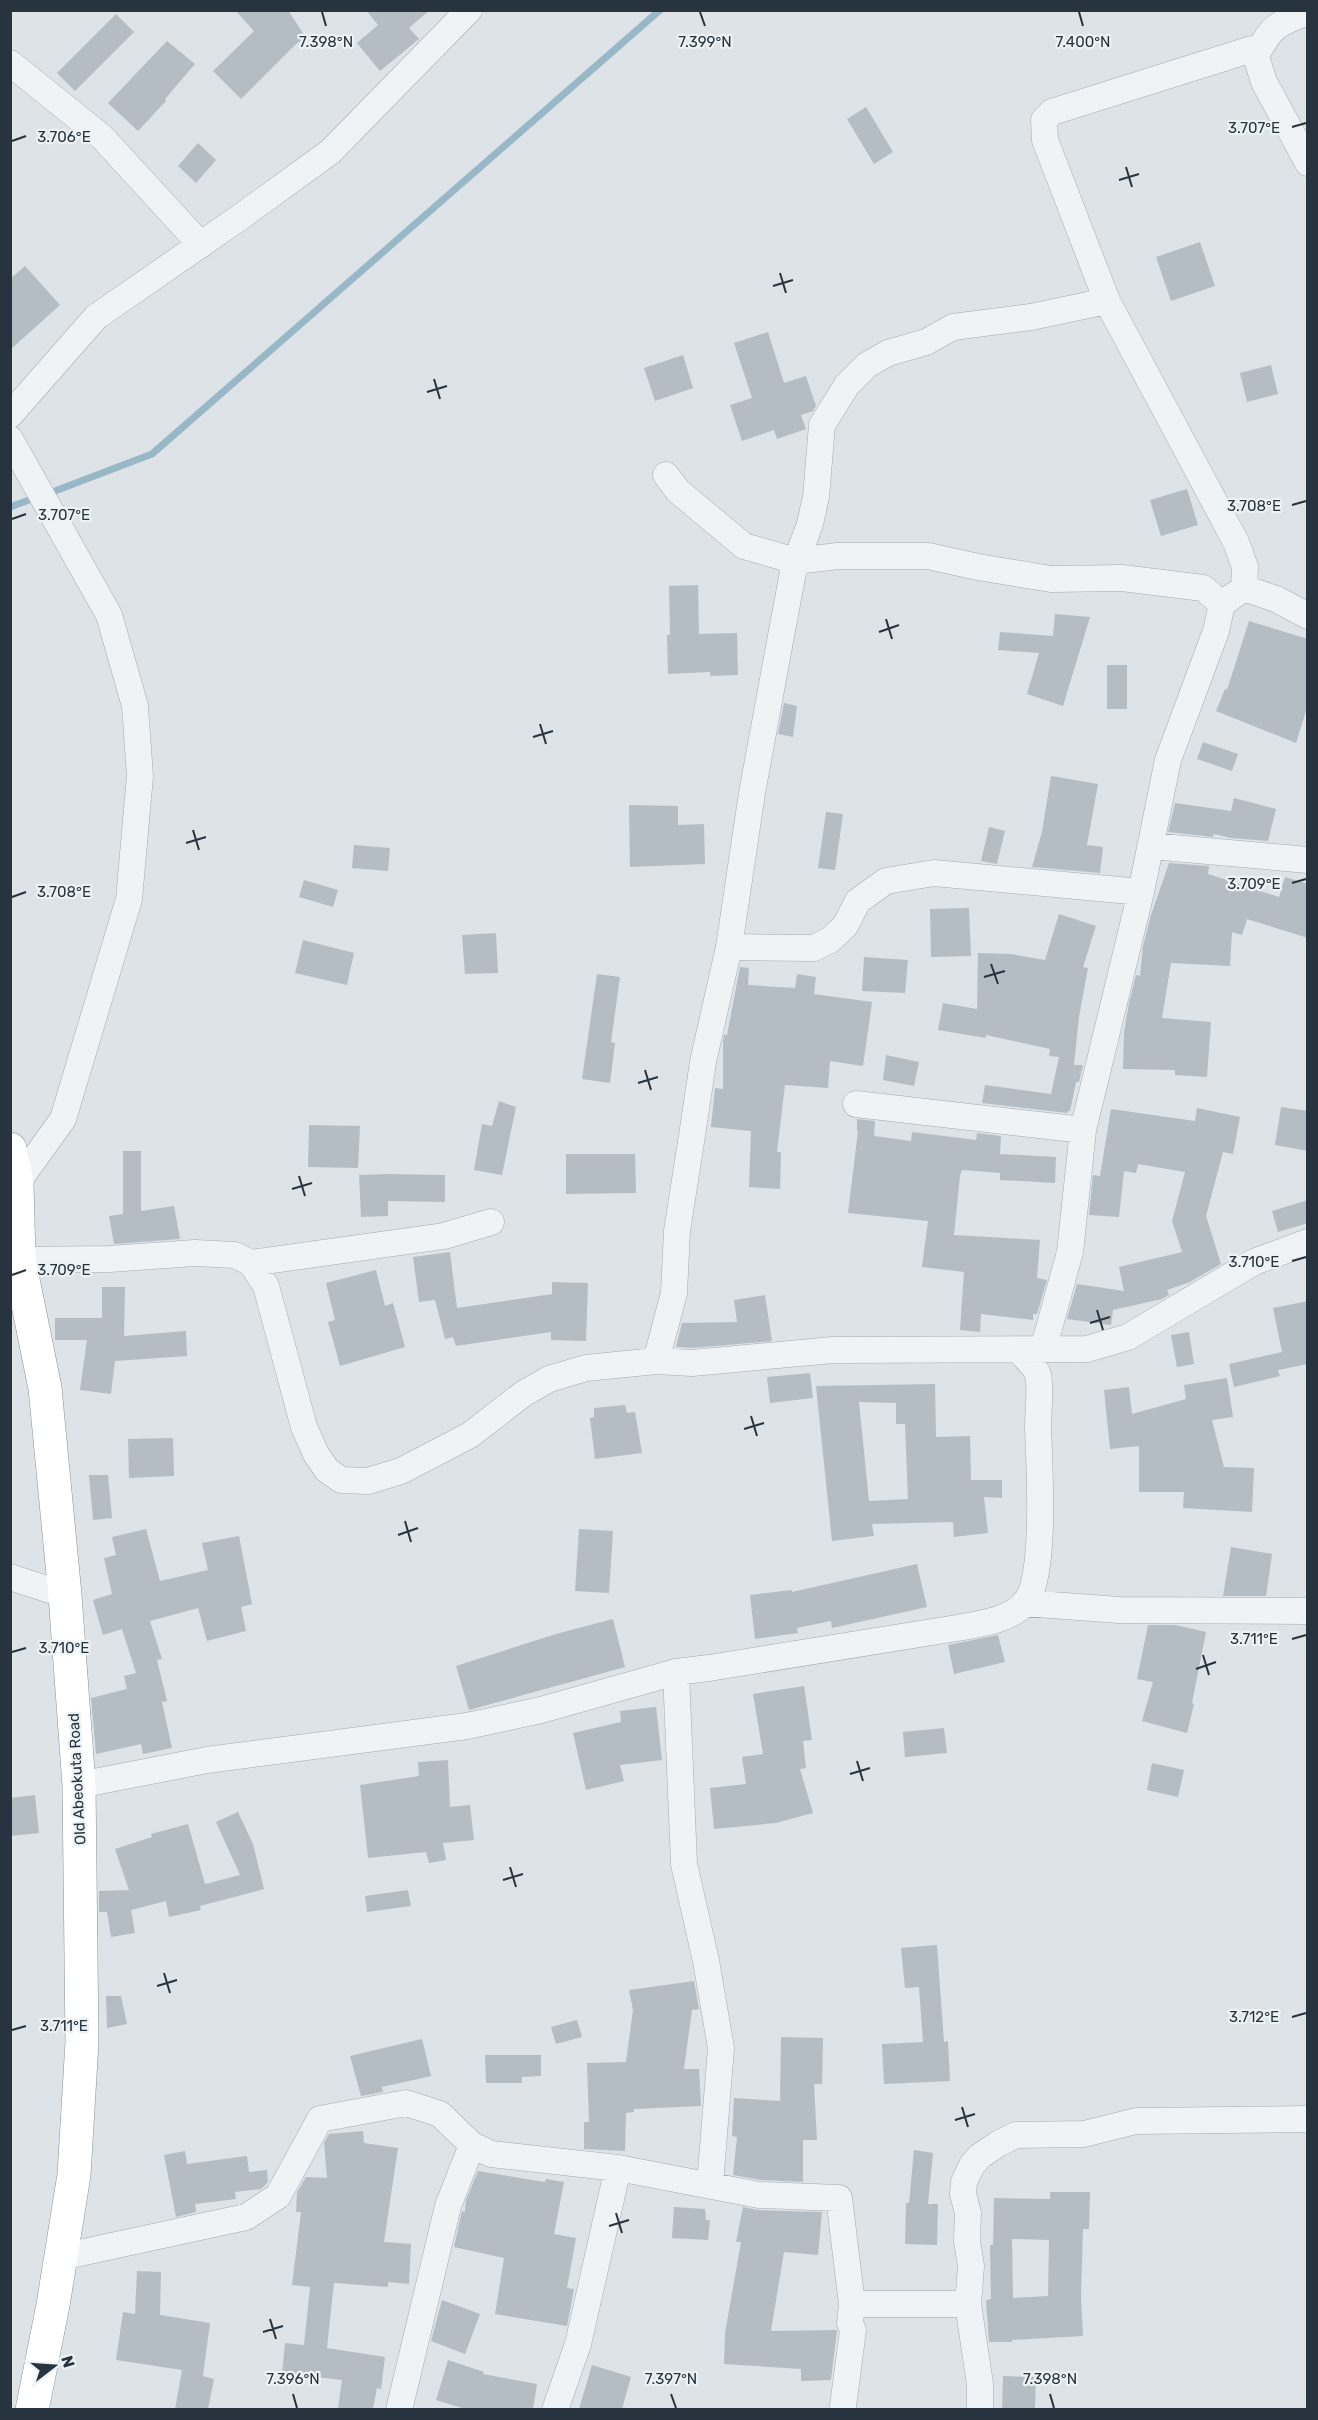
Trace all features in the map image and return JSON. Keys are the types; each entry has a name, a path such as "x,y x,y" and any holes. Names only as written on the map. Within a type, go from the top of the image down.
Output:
{"highway":[{"name":"Old Abeokuta Road","path":"10,1149 17,1184 19,1260 45,1388 65,1595 79,1785 82,2042 74,2175 61,2258 32,2409"}],"street":[{"path":"10,415 96,317 330,152 470,10"},
{"path":"1244,588 1245,567 1236,543 1107,301 1045,140 1044,120 1052,112 1256,58 1267,35 1275,27 1308,12"},
{"path":"1256,58 1308,164"},
{"path":"10,63 102,137 201,245"},
{"path":"656,1361 674,1293 677,1231 704,1062 729,947 752,793 796,561 810,524 816,497 822,425 847,385 867,365 888,353 926,342 953,327 1031,317 1107,301"},
{"path":"10,439 109,615 135,706 140,776 129,899 63,1119 17,1184"},
{"path":"666,476 678,491 744,546 796,561 838,556 928,556 1051,579 1122,578 1203,588 1222,604"},
{"path":"79,1785 207,1760 467,1726 541,1710 676,1672 978,1624 1010,1613 1024,1603 1031,1592 1036,1572 1040,1507 1038,1375 1031,1350 1070,1252 1083,1130 1141,892 1168,760 1216,631 1222,604 1244,588"},
{"path":"1244,588 1276,599 1308,616"},
{"path":"1150,846 1308,860"},
{"path":"729,947 814,948 830,940 845,926 858,901 886,881 934,873 1141,892"},
{"path":"856,1104 1083,1130"},
{"path":"19,1260 110,1260 195,1253 235,1256 251,1263 444,1236 491,1222"},
{"path":"251,1263 266,1286 304,1427 316,1454 327,1470 341,1480 368,1481 401,1472 470,1436 523,1394 549,1379 586,1368 656,1361 692,1363 833,1350 1087,1349 1128,1337 1254,1262 1308,1242"},
{"path":"10,1577 65,1595"},
{"path":"1024,1603 1119,1610 1308,1611"},
{"path":"676,1672 684,1864 706,1961 721,2048 710,2184"},
{"path":"61,2258 246,2217 278,2196 320,2119 406,2103 440,2114 472,2145 491,2154 618,2168 759,2195 839,2198 852,2304 850,2323 852,2330 843,2406"},
{"path":"980,2409 980,2384 968,2304 971,2266 967,2241 968,2213 963,2194 964,2182 972,2165 980,2156 1016,2135 1084,2134 1136,2121 1308,2119"},
{"path":"399,2409 448,2206 472,2145"},
{"path":"555,2409 579,2344 618,2168"},
{"path":"852,2304 968,2304"}],"building":[{"path":"235,10 288,10 306,38 296,44 241,99 213,71 254,31"},
{"path":"366,10 430,10 409,28 419,39 380,71 357,43 378,25"},
{"path":"116,14 134,32 75,91 57,73"},
{"path":"167,41 195,64 165,99 166,101 138,131 108,103"},
{"path":"866,107 893,152 874,164 847,119"},
{"path":"198,143 216,160 196,183 178,166"},
{"path":"1200,242 1215,286 1171,301 1156,257"},
{"path":"25,266 60,305 10,350 10,279"},
{"path":"768,332 784,383 806,376 816,406 813,411 801,415 806,429 777,439 774,430 742,441 730,405 752,398 734,343"},
{"path":"683,355 693,388 655,401 644,368"},
{"path":"1271,365 1278,394 1247,402 1240,373"},
{"path":"1187,489 1198,525 1161,536 1150,500"},
{"path":"698,585 699,634 737,633 738,675 710,676 710,672 668,674 669,586"},
{"path":"1055,614 1090,617 1063,706 1027,694 1039,653 998,650 1000,632 1053,636"},
{"path":"1249,621 1308,639 1308,705 1296,743 1216,711 1225,689 1227,690"},
{"path":"1107,665 1127,665 1127,709 1107,709"},
{"path":"784,703 797,706 793,737 778,734"},
{"path":"1203,742 1238,754 1232,771 1197,759"},
{"path":"1051,776 1098,784 1087,845 1103,847 1100,873 1032,867 1042,832"},
{"path":"1234,798 1276,809 1268,841 1214,834 1213,837 1168,832 1175,803 1231,811"},
{"path":"629,805 678,806 678,825 704,824 705,864 630,867"},
{"path":"826,812 843,814 835,870 818,868"},
{"path":"989,827 1005,831 997,864 981,861"},
{"path":"354,845 390,848 388,871 352,868"},
{"path":"1169,863 1209,866 1208,874 1279,897 1285,877 1308,884 1308,938 1247,919 1242,935 1232,932 1230,966 1171,963 1162,1018 1211,1022 1207,1077 1175,1075 1175,1070 1123,1069 1124,1032 1129,1003 1136,975 1140,976 1143,946"},
{"path":"304,880 338,890 333,907 299,897"},
{"path":"969,908 971,956 931,957 930,909"},
{"path":"1059,914 1096,926 1083,967 1088,968 1079,1017 1074,1065 1083,1065 1079,1082 1076,1082 1070,1111 1067,1113 982,1103 985,1085 1051,1094 1059,1057 1049,1056 1050,1049 986,1035 986,1038 938,1030 943,1003 977,1009 978,953 1011,954 1045,960"},
{"path":"496,933 498,973 465,974 462,935"},
{"path":"303,940 354,953 347,985 295,973"},
{"path":"864,957 908,960 905,993 862,991"},
{"path":"740,967 749,968 748,985 795,988 797,974 816,977 814,994 872,1002 863,1066 830,1061 828,1088 785,1085 777,1152 781,1152 780,1189 749,1187 751,1131 711,1127 715,1088 723,1089 723,1041 724,1035 727,1035"},
{"path":"597,974 620,977 611,1042 615,1043 610,1083 582,1079"},
{"path":"886,1055 919,1062 914,1086 883,1080"},
{"path":"499,1101 516,1107 502,1175 474,1170 482,1124 492,1126"},
{"path":"1281,1107 1308,1111 1308,1151 1275,1145"},
{"path":"1197,1108 1240,1117 1233,1154 1223,1152 1206,1216 1221,1264 1190,1282 1167,1290 1169,1295 1162,1299 1113,1310 1111,1325 1067,1319 1077,1284 1124,1291 1119,1267 1182,1252 1172,1221 1185,1172 1138,1164 1136,1173 1124,1171 1119,1217 1089,1215 1093,1175 1100,1176 1111,1109 1195,1121"},
{"path":"857,1119 875,1121 874,1136 911,1141 912,1132 976,1140 977,1133 1001,1136 1000,1154 1056,1157 1055,1183 1000,1180 1000,1173 962,1170 960,1176 954,1235 1040,1240 1037,1278 1047,1280 1037,1314 1033,1314 1033,1320 981,1314 980,1332 960,1330 964,1272 922,1267 928,1221 848,1213 858,1131"},
{"path":"309,1125 360,1126 358,1168 308,1167"},
{"path":"123,1151 141,1151 141,1211 174,1206 180,1239 114,1244 109,1216 123,1214"},
{"path":"566,1154 635,1154 636,1193 566,1194"},
{"path":"359,1175 445,1175 445,1202 388,1201 388,1216 361,1217"},
{"path":"1308,1200 1308,1223 1278,1232 1272,1211"},
{"path":"450,1252 457,1308 552,1294 552,1282 588,1283 586,1341 551,1340 551,1332 456,1346 453,1337 445,1339 435,1300 419,1302 413,1257"},
{"path":"376,1270 385,1306 393,1303 405,1347 340,1366 328,1322 335,1320 326,1283"},
{"path":"102,1287 125,1287 124,1336 186,1331 187,1356 115,1361 111,1394 80,1390 87,1340 55,1340 55,1318 102,1318"},
{"path":"765,1295 772,1341 692,1348 676,1347 682,1323 737,1322 734,1300"},
{"path":"1308,1301 1308,1364 1278,1370 1280,1376 1234,1387 1229,1364 1282,1352 1273,1308"},
{"path":"1189,1332 1194,1364 1177,1367 1171,1335"},
{"path":"810,1373 813,1398 770,1403 767,1377"},
{"path":"1227,1378 1233,1417 1212,1420 1224,1467 1254,1468 1252,1512 1183,1508 1184,1492 1139,1492 1139,1446 1110,1449 1104,1390 1129,1387 1132,1414 1186,1399 1184,1385"},
{"path":"935,1384 936,1437 970,1436 971,1480 1002,1480 1002,1498 984,1497 988,1533 954,1537 953,1522 872,1524 874,1536 832,1541 816,1386","holes":["859,1402 896,1403 896,1424 905,1424 908,1499 869,1501"]},
{"path":"625,1405 627,1413 635,1412 642,1453 595,1459 590,1418 594,1417 594,1408"},
{"path":"173,1438 174,1476 129,1478 128,1439"},
{"path":"89,1475 108,1475 112,1518 93,1520"},
{"path":"146,1529 160,1581 208,1570 202,1543 239,1536 252,1604 241,1607 246,1631 207,1641 198,1608 150,1621 162,1659 157,1660 167,1701 162,1702 172,1748 143,1754 141,1744 96,1754 91,1698 127,1689 124,1676 136,1673 122,1629 103,1635 93,1600 112,1594 104,1558 116,1555 112,1537"},
{"path":"579,1529 613,1531 609,1593 575,1591"},
{"path":"1231,1547 1272,1554 1266,1596 1223,1596"},
{"path":"917,1564 927,1607 832,1628 831,1621 797,1628 798,1633 755,1639 750,1595 792,1590 792,1592"},
{"path":"613,1619 625,1667 469,1710 456,1666 556,1634"},
{"path":"1148,1625 1175,1625 1206,1632 1187,1733 1142,1721 1153,1682 1137,1679"},
{"path":"998,1635 1005,1662 954,1674 948,1645"},
{"path":"804,1686 812,1740 803,1741 806,1768 800,1769 813,1813 776,1823 714,1829 710,1788 746,1784 742,1757 763,1754 753,1694"},
{"path":"656,1707 662,1760 620,1765 624,1781 586,1790 573,1733 621,1722 620,1711"},
{"path":"944,1728 947,1753 905,1757 903,1732"},
{"path":"448,1760 450,1807 470,1805 474,1840 443,1843 446,1860 429,1863 426,1852 368,1858 360,1785 419,1776 418,1762"},
{"path":"1152,1763 1184,1770 1178,1797 1147,1790"},
{"path":"35,1795 39,1833 10,1836 10,1798"},
{"path":"238,1812 253,1844 264,1889 200,1906 201,1910 169,1917 166,1901 131,1910 135,1933 111,1937 107,1912 99,1912 99,1891 129,1890 115,1849 152,1837 151,1834 188,1824 205,1884 240,1875 216,1822"},
{"path":"408,1890 411,1906 367,1912 365,1896"},
{"path":"937,1945 944,2042 948,2041 950,2081 884,2084 882,2044 923,2042 919,1987 905,1988 901,1948"},
{"path":"694,1981 699,2009 692,2010 684,2069 699,2069 701,2106 634,2109 634,2112 626,2113 625,2151 584,2149 584,2122 589,2122 587,2063 626,2062 633,2010 629,1990"},
{"path":"106,1996 121,1996 127,2024 107,2028"},
{"path":"577,2020 582,2037 556,2044 551,2027"},
{"path":"781,2037 823,2038 822,2084 814,2084 817,2140 803,2140 803,2182 761,2180 733,2175 737,2137 732,2136 734,2098 780,2101"},
{"path":"422,2039 431,2076 382,2087 383,2092 361,2096 350,2056"},
{"path":"485,2055 541,2055 541,2076 522,2077 522,2083 486,2083"},
{"path":"363,2131 364,2143 398,2148 384,2242 411,2244 409,2284 388,2282 388,2287 334,2283 327,2348 385,2357 381,2389 377,2388 373,2409 338,2409 342,2380 282,2373 285,2343 304,2345 310,2287 292,2285 301,2212 296,2212 297,2192 306,2177 327,2178 324,2143 329,2134"},
{"path":"914,2150 933,2153 928,2204 938,2204 937,2245 905,2244 906,2203 909,2203"},
{"path":"185,2151 187,2164 247,2156 249,2172 267,2170 268,2182 261,2189 235,2192 236,2199 195,2204 196,2212 176,2217 164,2155"},
{"path":"478,2171 545,2182 546,2179 564,2182 554,2234 576,2238 567,2288 574,2289 567,2326 495,2314 504,2258 454,2247 462,2211 465,2212 466,2200"},
{"path":"1050,2192 1090,2192 1089,2229 1083,2229 1081,2298 1083,2336 989,2342 986,2300 991,2299 990,2245 993,2245 994,2198 1050,2199","holes":["1012,2239 1049,2240 1048,2296 1013,2298"]},
{"path":"674,2207 705,2209 706,2220 710,2220 708,2240 672,2238"},
{"path":"743,2207 758,2210 822,2212 818,2255 784,2252 771,2331 837,2330 831,2380 801,2381 801,2369 724,2364 725,2333 741,2242 736,2242"},
{"path":"137,2271 161,2272 160,2315 210,2323 203,2376 214,2379 208,2409 175,2409 182,2370 116,2360 123,2312 135,2314"},
{"path":"442,2300 480,2314 465,2354 431,2341"},
{"path":"448,2360 484,2372 483,2374 537,2384 533,2409 465,2409 436,2400"},
{"path":"592,2365 631,2377 622,2409 579,2409"},
{"path":"1003,2376 1036,2377 1035,2409 1002,2409"}],"waterway":[{"path":"47,494 152,454 660,10"},
{"path":"10,507 37,497"}]}
